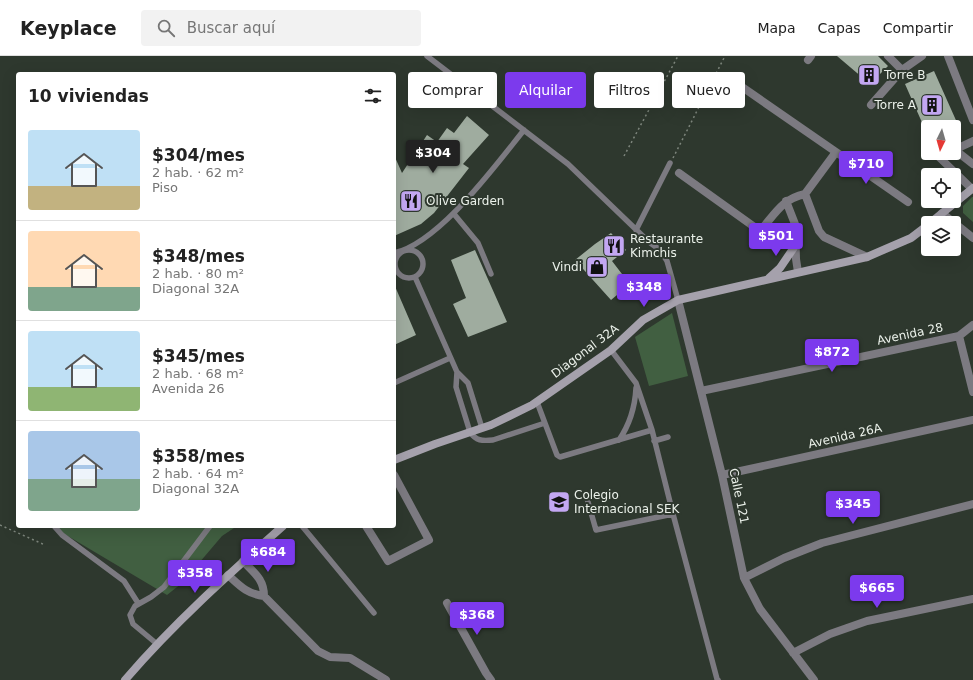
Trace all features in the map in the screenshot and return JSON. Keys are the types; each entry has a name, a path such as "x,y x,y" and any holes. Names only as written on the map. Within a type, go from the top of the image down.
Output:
{"street":[{"path":"888,56 902,70"},
{"path":"871,105 902,70 922,56"},
{"path":"948,56 972,114"},
{"path":"745,89 908,202"},
{"path":"961,147 973,141"},
{"path":"679,173 760,231 786,201 794,196 805,194 836,152"},
{"path":"961,156 973,164"},
{"path":"942,160 972,189"},
{"name":"Diagonal 32A","path":"938,216 972,189"},
{"path":"805,194 819,231 824,237 867,256"},
{"path":"786,201 795,224 798,272"},
{"path":"942,213 973,238"},
{"name":"Diagonal 32A","path":"396,459 482,428 537,402 611,350 643,320 678,300 867,256 911,238 921,230"},
{"path":"768,279 780,268 796,246"},
{"name":"Calle 121","path":"678,300 722,475 744,578 760,609 814,680"},
{"path":"973,325 959,336 973,392"},
{"name":"Avenida 28","path":"701,391 959,336"},
{"name":"Avenida 26A","path":"722,475 973,420"},
{"path":"367,528 388,561 429,540 396,479"},
{"path":"744,578 784,558 822,543 973,504"},
{"path":"125,680 157,644 228,575 281,528"},
{"path":"243,561 260,580 264,587 264,596"},
{"path":"228,575 246,591 252,594 264,596 318,652 330,657 350,658 386,680"},
{"path":"793,653 830,634 867,621 973,599"},
{"path":"447,603 491,680"}],"lane":[{"path":"427,56 568,164 636,230 660,250 667,261 678,300"},
{"path":"396,259 400,253 429,235 454,214 524,130"},
{"path":"636,230 670,163"},
{"path":"454,214 478,243 491,274"},
{"path":"396,253 412,250 416,251 422,258 423,266 422,270 416,276 407,278 396,270"},
{"path":"416,276 450,358 458,372 468,383 482,428"},
{"path":"611,350 636,383 652,430 716,679 718,680"},
{"path":"396,382 450,358"},
{"path":"458,372 456,387 470,432 474,438 484,441 493,440 545,423"},
{"path":"619,440 627,429 632,413 635,400 636,383"},
{"path":"537,402 557,455 560,457 652,430"},
{"path":"654,441 668,437"},
{"path":"586,495 596,530 673,514"},
{"path":"56,528 62,535 124,581 138,603"},
{"path":"157,644 133,624 130,615 132,610 138,603 151,597 164,587 208,528"},
{"path":"304,528 374,613"}],"path":[{"path":"624,156 678,56"},
{"path":"670,163 725,56"},
{"path":"0,525 45,545"}],"green space":[{"path":"972,197 973,222 963,213 963,206"},
{"path":"672,313 688,376 649,386 635,337"},
{"path":"54,528 234,528 222,536 182,583 167,595"}],"building":[{"name":"Torre B","path":"837,56 878,56 888,66 870,84"},
{"name":"Torre A","path":"934,71 956,120 921,120 905,84"},
{"path":"467,116 489,135 463,164 469,168 434,213 421,224 396,235 396,160 402,173 427,135 437,142 447,128 454,133"},
{"path":"611,233 626,250 612,261 622,274 618,275 632,289 621,300 617,295 611,300 575,260"},
{"path":"475,250 507,322 468,337 453,304 466,298 451,260"},
{"path":"396,289 416,335 396,344"}],"place":[{"name":"Torre B","path":"869,75"},
{"name":"Torre A","path":"932,105"},
{"name":"Olive Garden","path":"411,201"},
{"name":"Restaurante Kimchis","path":"614,246"},
{"name":"Vindi","path":"597,267"},
{"name":"Colegio Internacional SEK","path":"559,502"}]}
